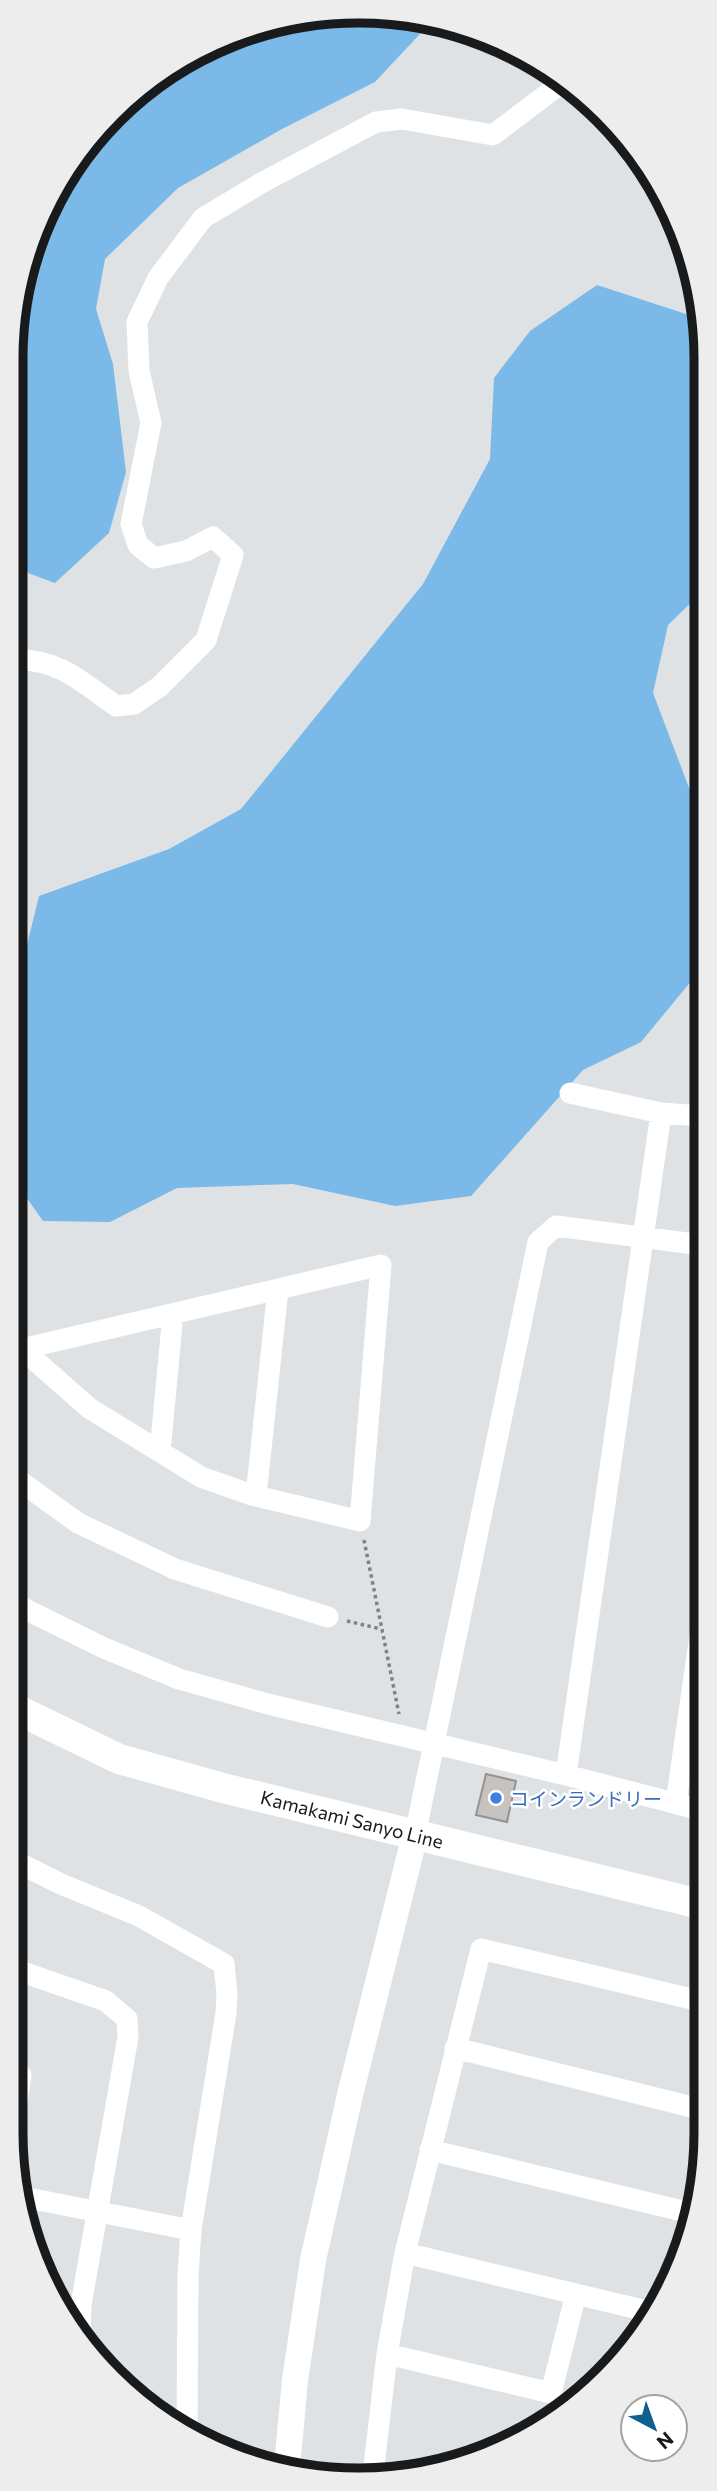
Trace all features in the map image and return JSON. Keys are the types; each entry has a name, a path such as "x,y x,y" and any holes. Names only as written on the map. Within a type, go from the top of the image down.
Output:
{"main road":[{"name":"Kamakami Sanyo Line","path":"23,1712 119,1759 223,1788 694,1902"}],"street":[{"path":"23,660 32,659 62,667 116,706 134,705 159,687 206,640 233,555 213,537 186,551 154,558 138,545 131,524 151,423 139,371 137,322 158,278 203,218 263,182 376,122 402,119 493,135 556,87"},
{"path":"570,1093 661,1113 694,1115"},
{"path":"566,1775 661,1113"},
{"path":"288,2461 295,2380 313,2260 435,1745 538,1242 556,1226 694,1244"},
{"path":"23,1349 381,1265 360,1521 256,1496 201,1477 89,1408 23,1354"},
{"path":"256,1496 278,1289"},
{"path":"160,1452 173,1314"},
{"path":"23,1483 78,1523 175,1569 328,1617"},
{"path":"23,1607 104,1648 179,1679 268,1704 694,1808"},
{"path":"676,1803 694,1677"},
{"path":"23,1865 61,1884 139,1916 224,1964 226,2013 191,2230 187,2421"},
{"path":"374,2468 387,2354 405,2253 481,1949 694,2000"},
{"path":"23,1972 106,2001 127,2020 128,2037 81,2305 80,2321"},
{"path":"455,2048 694,2108"},
{"path":"430,2150 685,2212"},
{"path":"29,2198 191,2230"},
{"path":"405,2253 643,2310"},
{"path":"387,2354 551,2393 576,2294"}],"path":[{"path":"360,1521 403,1736"},
{"path":"328,1617 381,1629"}],"shaded area":[{"path":"337,23 380,23 424,29 375,82 282,129 178,188 105,259 96,309 113,364 126,472 109,533 55,583 28,573 23,561 23,337 29,293 48,230 57,210 92,154 121,121 154,92 210,57 230,48 293,29"},
{"path":"597,285 686,314 692,319 694,337 694,600 668,625 653,693 694,801 694,978 641,1042 583,1070 471,1196 395,1206 293,1184 177,1188 110,1222 43,1221 23,1193 23,961 39,896 169,849 241,809 423,584 490,459 494,378 530,331"}],"building":[{"name":"コインランドリー","path":"486,1774 516,1781 507,1822 476,1815"}],"place":[{"name":"コインランドリー","path":"496,1798"}]}
